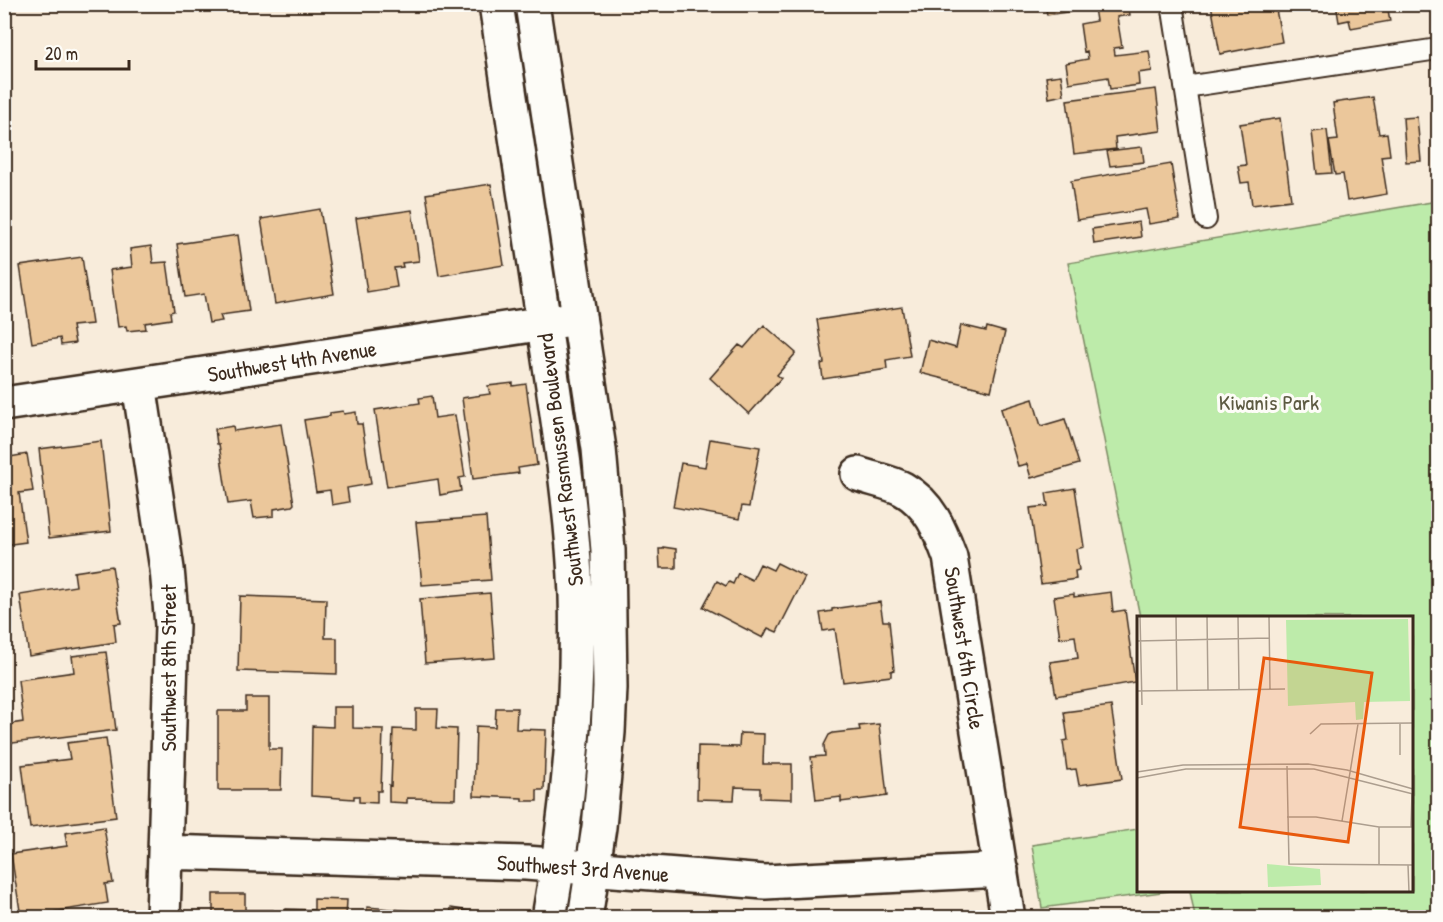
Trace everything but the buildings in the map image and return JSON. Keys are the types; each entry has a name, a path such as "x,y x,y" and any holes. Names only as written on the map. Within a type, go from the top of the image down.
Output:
{"street":[{"name":"Southwest Rasmussen Boulevard","path":"496,4 568,493 576,596 573,726 549,918"},
{"name":"Southwest Rasmussen Boulevard","path":"532,4 605,500 610,595 608,732 593,868 585,918"},
{"name":"Southwest 4th Avenue","path":"4,404 579,318"},
{"name":"Southwest 8th Street","path":"138,384 167,569 172,625 163,918"},
{"name":"Southwest 6th Circle","path":"858,474 903,489 929,511 940,530 950,557 1008,918"},
{"name":"Southwest 3rd Avenue","path":"165,852 526,863 765,882 1001,870"}],"lane":[{"path":"1172,4 1206,219"},
{"path":"1185,87 1438,49"}],"green space":[{"name":"Kiwanis Park","path":"1438,201 1438,917 1195,917 1190,892 1413,892 1413,616 1140,616 1068,263"},
{"path":"1137,829 1137,892 1162,892 1042,908 1032,845"}]}
